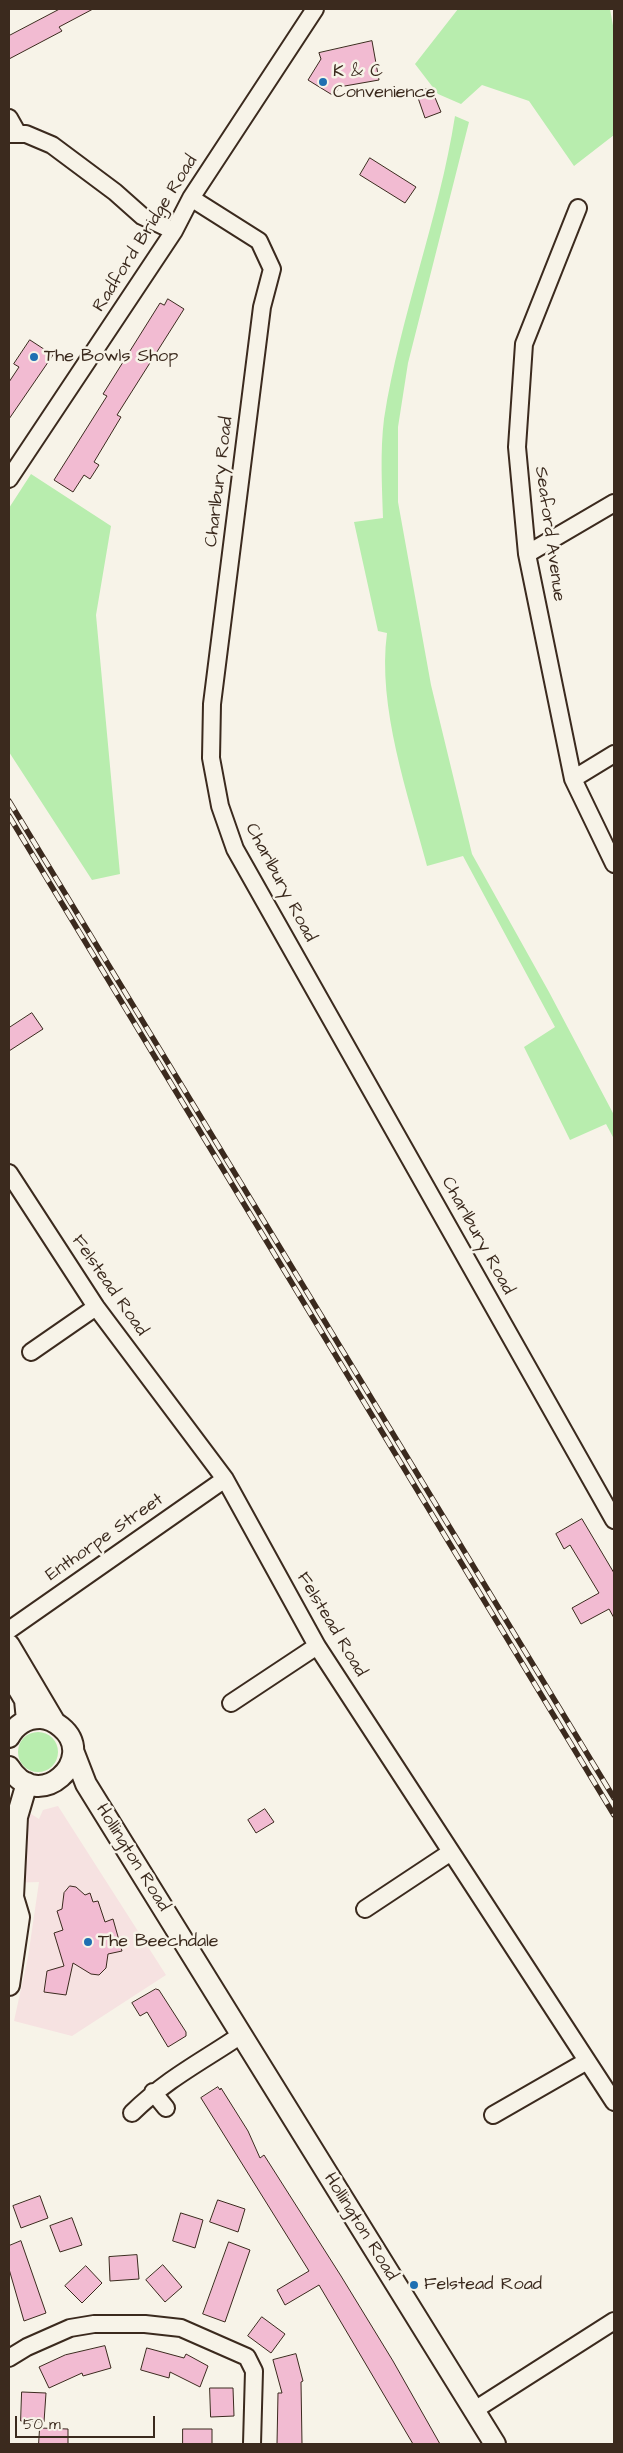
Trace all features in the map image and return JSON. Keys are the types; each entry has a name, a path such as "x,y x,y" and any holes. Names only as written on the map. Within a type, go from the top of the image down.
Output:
{"street":[{"name":"Radford Bridge Road","path":"9,479 174,231 191,198 315,9"},
{"path":"9,118 13,134 26,134 52,145 115,192 142,216 174,231"},
{"name":"Charlbury Road","path":"191,198 260,241 272,269 262,307 212,704 211,758 220,806 236,849 614,1520"},
{"name":"Seaford Avenue","path":"578,208 524,344 517,447 528,554 572,779 614,864"},
{"path":"528,554 614,503"},
{"path":"572,779 614,754"},
{"name":"Felstead Road","path":"9,1172 96,1307 225,1478 317,1646 614,2102"},
{"path":"31,1352 96,1307"},
{"name":"Enthorpe Street","path":"9,1630 225,1478"},
{"path":"9,1645 54,1721"},
{"path":"231,1703 317,1646"},
{"path":"9,1673 25,1700 27,1720"},
{"path":"9,1737 19,1724 27,1720 40,1718 54,1721"},
{"name":"Hollington Road","path":"54,1721 68,1734 70,1762 86,1784 495,2444"},
{"path":"9,1767 19,1779 36,1787 54,1782 70,1762"},
{"path":"9,1985 19,1917 11,1900 16,1817 27,1783"},
{"path":"365,1909 451,1852"},
{"path":"132,2113 153,2092 185,2069 241,2035"},
{"path":"493,2114 587,2061"},
{"path":"153,2092 166,2108"},
{"path":"473,2411 614,2321"},
{"path":"9,2358 27,2347 70,2328 94,2324 145,2324 182,2328 247,2357 254,2371 252,2444"}],"shaded area":[{"path":"9,1800 39,1819 43,1810 58,1806 166,1975 72,2036 14,2021 28,1957 39,1882 9,1883"}],"green space":[{"path":"458,9 610,9 614,31 614,135 574,166 529,101 482,85 461,104 438,94 415,64"},
{"path":"455,116 469,122 408,363 398,427 398,502 431,685 472,854 549,992 614,1115 614,1139 606,1124 570,1140 524,1047 555,1027 463,856 427,866 403,780 390,720 386,691 385,661 387,633 378,631 354,522 383,518 382,456 384,419 400,343 448,154"},
{"path":"31,474 111,526 96,615 120,874 92,880 9,752 9,508"},
{"path":"34,1732 42,1732 49,1735 55,1741 58,1752 55,1763 49,1769 42,1772 34,1772 27,1769 21,1763 18,1756 18,1748 21,1741 27,1735"}],"building":[{"path":"60,9 93,9 59,27 62,31 9,59 9,36"},
{"path":"372,41 379,80 339,87 334,96 308,80 321,59 319,53"},
{"path":"431,88 441,112 425,118 416,92"},
{"path":"370,158 416,187 405,203 360,175"},
{"path":"168,299 184,309 117,415 121,417 94,462 99,465 90,479 84,475 73,492 54,480 107,396 103,394 160,303 164,305"},
{"path":"30,340 53,355 9,419 9,382 19,367 14,364"},
{"path":"32,1013 43,1029 9,1051 9,1028"},
{"path":"582,1519 614,1573 614,1618 609,1609 581,1624 572,1608 599,1593 570,1545 564,1549 556,1534"},
{"path":"265,1809 274,1822 256,1833 248,1820"},
{"name":"The Beechdale","path":"70,1886 76,1887 85,1895 90,1893 93,1902 98,1901 105,1922 113,1919 122,1951 108,1954 106,1968 99,1975 91,1974 73,1963 66,1995 44,1992 47,1971 64,1966 54,1933 63,1930 57,1911 62,1909 64,1893"},
{"path":"156,1989 159,1990 186,2032 186,2036 168,2047 147,2012 140,2016 132,2003"},
{"path":"218,2087 220,2090 221,2088 248,2131 260,2158 264,2155 341,2276 393,2361 440,2444 413,2444 319,2285 285,2305 277,2290 309,2271 201,2098"},
{"path":"40,2196 48,2218 21,2228 13,2206"},
{"path":"218,2200 245,2209 238,2232 210,2222"},
{"path":"181,2213 203,2220 195,2248 173,2241"},
{"path":"72,2218 82,2245 60,2252 50,2226"},
{"path":"21,2241 46,2313 24,2321 9,2269 9,2246"},
{"path":"229,2242 250,2250 225,2322 203,2314"},
{"path":"137,2255 139,2279 110,2281 109,2257"},
{"path":"163,2265 182,2287 165,2302 146,2280"},
{"path":"86,2266 102,2283 82,2303 65,2286"},
{"path":"262,2317 285,2334 271,2353 248,2336"},
{"path":"105,2346 111,2368 83,2376 82,2373 49,2388 39,2367 65,2355"},
{"path":"147,2348 184,2358 186,2354 208,2366 200,2387 170,2372 169,2378 141,2370"},
{"path":"296,2354 303,2381 301,2382 302,2444 277,2444 278,2393 282,2393 273,2360"},
{"path":"210,2388 233,2388 234,2416 211,2417"},
{"path":"22,2392 46,2393 44,2422 21,2421"},
{"path":"40,2428 68,2429 68,2444 39,2444"},
{"path":"183,2429 212,2429 212,2444 183,2444"}],"railway":[{"path":"9,801 614,1798"},
{"path":"9,816 614,1815"}],"place":[{"name":"K & C Convenience","path":"323,82"},
{"name":"The Bowls Shop","path":"34,357"},
{"name":"The Beechdale","path":"88,1942"},
{"name":"Felstead Road","path":"414,2285"}]}
